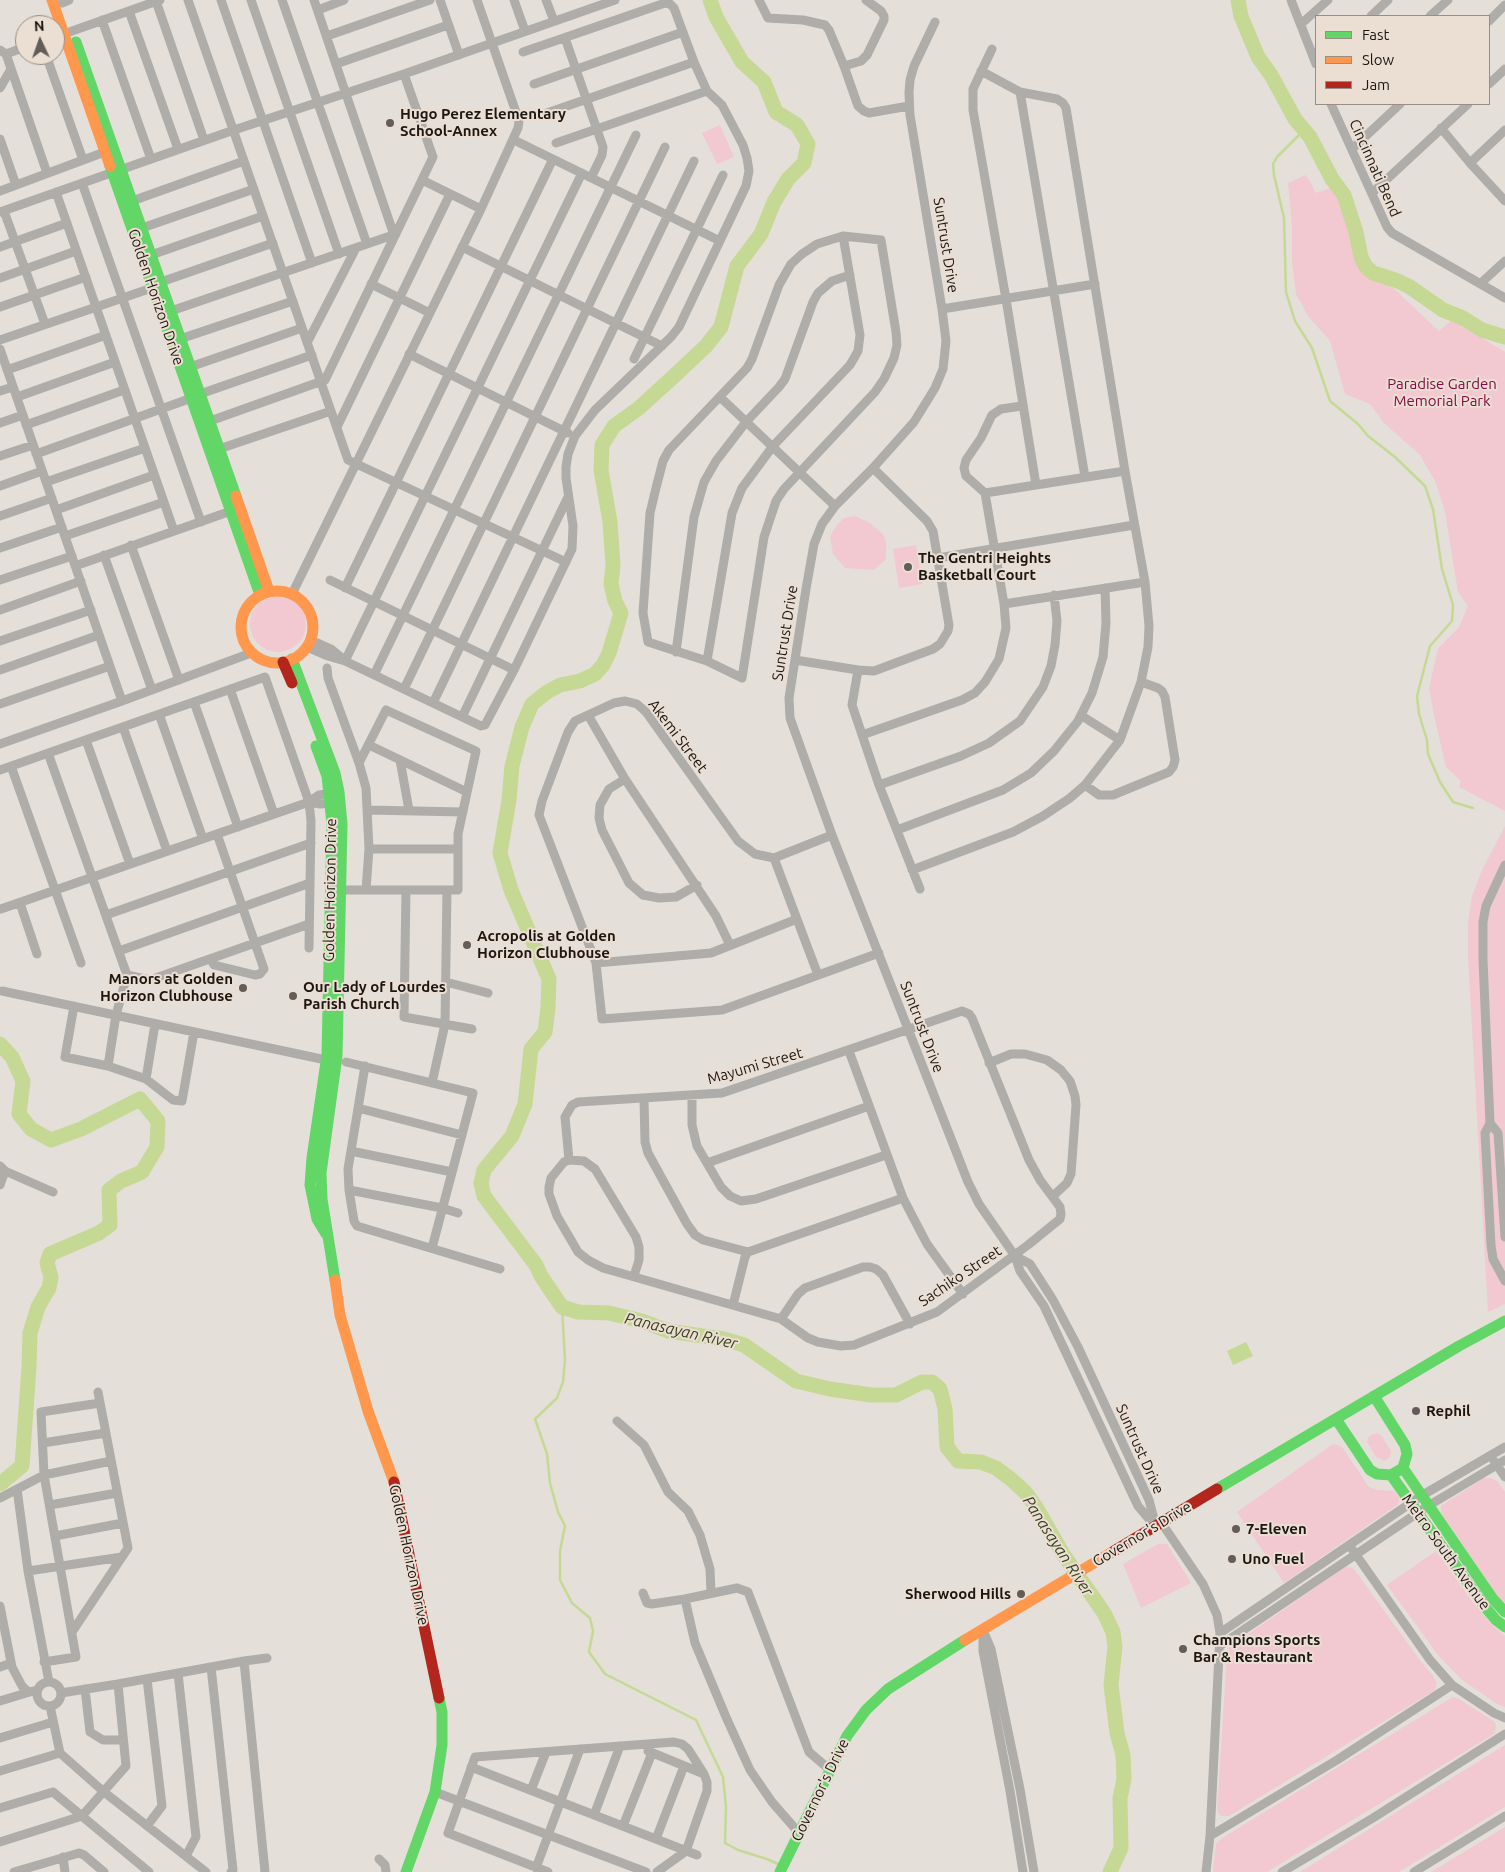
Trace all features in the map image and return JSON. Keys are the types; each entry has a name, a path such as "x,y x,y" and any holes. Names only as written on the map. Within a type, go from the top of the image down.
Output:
{"street":[{"path":"188,0 348,460 566,562"},
{"path":"221,0 312,263"},
{"path":"250,0 338,254"},
{"path":"282,0 367,244"},
{"path":"314,0 395,234"},
{"path":"318,10 344,0"},
{"path":"327,36 430,0"},
{"path":"440,0 459,55"},
{"path":"292,594 514,140 518,128 519,120 477,0"},
{"path":"514,0 525,32"},
{"path":"546,0 554,21"},
{"path":"44,324 2,211 615,0"},
{"path":"759,0 768,18 816,22 825,25 829,30 844,66 858,106 864,111 869,113 909,106"},
{"path":"844,66 861,61 867,55 884,20 881,12 866,0"},
{"path":"1291,0 1315,61"},
{"path":"1301,24 1328,0"},
{"path":"1372,15 1388,0"},
{"path":"1431,15 1448,0"},
{"name":"Golden Horizon Drive","path":"61,1 62,15"},
{"path":"65,34 158,1 204,140"},
{"path":"309,643 328,656 345,661 481,726 485,725 514,670 572,549 574,539 566,467 568,454 575,436 595,410 662,346 679,326 746,186 749,171 743,145 722,105 707,91 674,8 666,3 523,52"},
{"path":"1490,19 1505,5"},
{"path":"129,11 178,149"},
{"path":"102,20 151,159"},
{"name":"Suntrust Drive","path":"936,22 914,66 910,80 909,106 942,309 945,354 942,369 935,388 914,422 874,468 835,506 822,524 814,544 789,698 790,718 832,834 972,1189 992,1225 1015,1256 1020,1271 1044,1306 1138,1506 1158,1524"},
{"path":"336,64 448,24"},
{"path":"534,84 683,32"},
{"name":"Golden Horizon Drive","path":"65,37 110,150 114,172 166,312 231,511 264,593"},
{"path":"565,38 603,144 603,152 591,178"},
{"path":"992,49 973,88 973,110 1036,485"},
{"path":"3,52 11,69 47,174"},
{"path":"544,114 694,62"},
{"path":"50,65 83,160"},
{"path":"0,88 11,69"},
{"path":"1490,83 1505,69"},
{"path":"912,870 1013,832 1043,816 1070,798 1085,784 1120,740 1141,682 1148,640 1145,582 1066,108 1063,102 1057,99 1020,92 981,71"},
{"path":"210,422 325,380 433,157 404,74"},
{"path":"556,143 707,91"},
{"path":"1020,92 1085,477"},
{"name":"Cincinnati Bend","path":"1333,105 1387,227 1392,233 1505,298"},
{"path":"1352,149 1399,105"},
{"path":"1372,192 1467,105"},
{"path":"1442,128 1470,162 1505,199"},
{"path":"1470,162 1505,130"},
{"path":"374,675 636,135"},
{"path":"0,139 16,185"},
{"path":"514,140 720,240"},
{"path":"404,689 665,147"},
{"path":"0,191 110,150"},
{"path":"345,588 553,159"},
{"path":"132,201 244,161"},
{"path":"432,702 617,324 694,161"},
{"name":"Golden Horizon Drive","path":"114,172 132,201 142,228 161,282 166,312 180,339 210,422 264,593"},
{"path":"345,661 582,173"},
{"path":"634,360 724,174"},
{"path":"422,180 481,208"},
{"path":"82,183 201,522"},
{"path":"142,228 254,189"},
{"path":"56,192 174,531"},
{"path":"337,427 450,194"},
{"path":"151,255 263,216"},
{"path":"0,247 67,223"},
{"path":"166,312 395,234"},
{"path":"707,661 732,514 742,488 773,446 856,357 860,344 860,335 843,236"},
{"path":"843,236 881,240 896,332 897,345 894,358 884,380 784,489 776,501 764,537 742,678 707,661 648,642 643,613 650,513 663,461 669,450 720,397 740,377 752,359 779,285 791,264 817,244 843,236"},
{"path":"161,282 273,243"},
{"path":"462,247 662,346"},
{"path":"308,343 356,248"},
{"path":"0,278 76,251"},
{"path":"1480,284 1505,261"},
{"path":"676,652 694,517 698,499 710,472 746,422 779,388 785,379 818,293 832,281 850,275"},
{"path":"0,307 86,277"},
{"path":"372,284 430,313"},
{"path":"942,309 1095,284"},
{"path":"0,340 146,290"},
{"path":"180,339 293,301"},
{"path":"190,367 302,328"},
{"path":"7,370 106,335"},
{"path":"0,349 2,360 17,397 122,701"},
{"path":"410,354 575,436"},
{"path":"200,394 312,355"},
{"path":"17,397 115,362"},
{"path":"0,391 13,386"},
{"path":"26,425 124,390"},
{"path":"720,397 835,506"},
{"path":"0,456 35,449 134,419 186,400"},
{"path":"862,735 946,707 975,692 999,659 1006,628 1004,604 984,493 966,476 964,468 966,460 981,438 992,415 1001,409 1022,406"},
{"path":"219,449 331,411"},
{"path":"0,423 23,415"},
{"path":"46,482 145,448"},
{"path":"795,660 874,671 933,649 946,637 949,625 933,532 927,521 874,468"},
{"path":"0,486 42,471"},
{"path":"984,493 1125,471"},
{"path":"56,510 154,476"},
{"path":"462,717 568,497"},
{"path":"0,516 52,498"},
{"path":"0,548 63,532 164,502"},
{"path":"75,566 231,511"},
{"path":"938,558 1134,524"},
{"path":"131,545 180,680"},
{"path":"104,555 152,690"},
{"path":"0,580 72,556"},
{"path":"330,580 514,670"},
{"path":"0,610 81,581"},
{"path":"1004,604 1145,582"},
{"path":"897,830 1003,790 1031,773 1054,751 1082,716 1092,693 1103,657 1106,623 1105,588"},
{"path":"281,591 292,594 306,605 312,616 313,628 309,643 287,661 263,660 251,653 241,635 241,622 245,609 264,593 281,591"},
{"path":"879,785 960,756 989,743 1020,721 1043,687 1051,666 1057,621 1054,596"},
{"path":"0,641 91,610"},
{"path":"0,670 99,635"},
{"path":"0,744 251,653"},
{"name":"Golden Horizon Drive","path":"287,661 329,753 335,798 332,824 336,890 337,1056 320,1173 322,1199 340,1316 368,1411 396,1486 442,1712 442,1745 435,1792 406,1872"},
{"path":"0,704 110,666"},
{"path":"327,668 328,678 359,763 366,788 369,849 366,890"},
{"path":"858,670 852,705 879,785 920,889"},
{"path":"0,770 265,677 309,802 311,821 309,948"},
{"path":"1085,784 1099,795 1113,795 1169,772 1173,767 1175,760 1165,697 1158,688 1141,682"},
{"path":"230,689 274,814"},
{"name":"Akemi Street","path":"774,858 755,854 738,841 646,712 638,704 625,701 614,703 575,721 568,732 542,801 539,815 596,963 602,1020 722,1010 818,975"},
{"path":"194,702 238,826"},
{"path":"336,890 458,890 458,834 476,751 386,710 359,763"},
{"path":"159,714 203,839"},
{"path":"588,715 625,779 716,916 730,945"},
{"path":"1082,716 1120,740"},
{"path":"123,727 167,851"},
{"path":"86,740 130,864"},
{"path":"369,745 467,792"},
{"path":"48,753 127,975 116,1015 108,1066"},
{"path":"400,760 409,810"},
{"path":"11,766 81,963"},
{"path":"625,779 609,789 600,805 600,818 602,830 629,883 643,895 659,898 676,897 697,886"},
{"path":"1,909 309,802 319,795 335,798"},
{"path":"368,810 463,812"},
{"path":"211,959 214,965 255,975 260,974 264,969 217,834"},
{"path":"832,834 774,858 818,975 879,953"},
{"path":"106,916 311,843"},
{"path":"369,849 457,849"},
{"path":"1505,865 1489,898 1484,922 1483,960 1490,1123 1485,1133 1491,1245 1493,1259 1505,1281"},
{"path":"118,951 310,884"},
{"name":"Golden Horizon Drive","path":"329,1241 317,1219 310,1185 326,1060 336,890"},
{"path":"406,890 404,1017 472,1029"},
{"path":"432,1083 445,1024 448,890"},
{"path":"20,902 37,954"},
{"path":"596,963 711,953 797,919"},
{"path":"127,975 150,980 309,924"},
{"path":"446,982 488,993"},
{"path":"2,991 326,1060"},
{"path":"74,1006 65,1057 108,1066 146,1079 173,1100 182,1101 194,1032"},
{"name":"Mayumi Street","path":"569,1160 565,1117 572,1105 578,1102 722,1093 849,1051 958,1012 966,1012 972,1018 990,1063"},
{"path":"146,1079 155,1024"},
{"path":"849,1051 903,1198 926,1244 963,1294"},
{"path":"1011,1054 1026,1054 1047,1060 1061,1070 1070,1080 1075,1096 1071,1174 1067,1183 1053,1196 1040,1180 1029,1160 990,1063 1011,1054"},
{"path":"346,1062 473,1093 432,1248"},
{"path":"365,1066 348,1169 354,1221 358,1226 500,1270"},
{"path":"692,1096 694,1137 721,1187 730,1196 741,1201 766,1196 886,1154"},
{"path":"644,1099 645,1142 648,1153 687,1224 695,1235 704,1240 748,1252"},
{"path":"707,1163 869,1106"},
{"path":"358,1108 462,1135"},
{"path":"1490,1123 1498,1133 1505,1237"},
{"path":"351,1151 452,1172"},
{"path":"569,1160 584,1162 595,1169 636,1237 639,1247 639,1260 634,1276"},
{"name":"Sachiko Street","path":"569,1160 559,1166 551,1178 549,1194 557,1216 578,1252 603,1268 781,1319 813,1340 841,1346 854,1345 910,1324 937,1312 963,1294 1015,1256 1060,1219 1060,1207 1053,1196"},
{"path":"0,1185 3,1168 53,1192"},
{"path":"349,1190 442,1208 458,1213"},
{"path":"733,1305 744,1257 748,1252 903,1198"},
{"name":"Suntrust Drive","path":"1015,1256 1030,1264 1053,1300 1078,1347 1149,1500 1158,1524"},
{"path":"781,1319 798,1294 805,1288 863,1267 870,1267 876,1269 882,1275 910,1324"},
{"name":"Governor's Drive","path":"780,1872 829,1769 853,1726 880,1696 919,1668 1158,1524 1505,1321"},
{"path":"72,1632 128,1548 98,1392"},
{"path":"1336,1419 1370,1470 1378,1474 1391,1475 1403,1468 1406,1454 1405,1445 1374,1396"},
{"path":"44,1662 76,1657 44,1475 41,1412 100,1403"},
{"path":"617,1421 644,1445 668,1492 688,1511 700,1535 710,1569 711,1593"},
{"path":"43,1443 106,1433"},
{"path":"1221,1645 1355,1554 1424,1501 1490,1455 1505,1447"},
{"path":"1490,1455 1501,1463 1505,1477"},
{"path":"0,1498 44,1475 111,1462"},
{"path":"1424,1501 1501,1463"},
{"name":"Metro South Avenue","path":"1403,1468 1493,1599 1505,1612"},
{"name":"Metro South Avenue","path":"1391,1475 1485,1607 1505,1627"},
{"path":"17,1489 28,1571 44,1662 49,1682 58,1687 60,1693 59,1700 50,1706"},
{"path":"50,1506 117,1493"},
{"path":"1220,1633 1349,1545 1414,1508"},
{"path":"55,1536 123,1523"},
{"path":"1158,1524 1204,1584 1217,1615 1220,1633 1221,1645 1210,1836 1206,1872"},
{"path":"1349,1545 1430,1660 1452,1685 1505,1718"},
{"path":"28,1571 122,1557"},
{"path":"642,1593 648,1603 652,1604 736,1588 748,1592 809,1752 829,1769"},
{"path":"685,1599 696,1643 750,1770 797,1837"},
{"path":"0,1606 2,1634 11,1663 22,1686 28,1692"},
{"path":"983,1630 982,1651 1010,1791 1023,1872"},
{"path":"983,1630 991,1649 1020,1789 1034,1872"},
{"path":"60,1693 267,1658"},
{"path":"244,1661 265,1872"},
{"path":"0,1667 11,1663"},
{"path":"211,1667 233,1870 231,1872"},
{"path":"178,1673 196,1837 186,1856"},
{"path":"147,1679 162,1806 147,1826"},
{"path":"0,1702 38,1689 43,1684 49,1682"},
{"path":"0,1842 82,1816 126,1766 118,1684"},
{"path":"1210,1836 1337,1760 1452,1685"},
{"path":"38,1689 39,1700 50,1706"},
{"path":"85,1689 90,1732 102,1740 123,1740"},
{"path":"50,1706 60,1753 104,1792 206,1872"},
{"path":"0,1738 53,1722"},
{"path":"1282,1872 1373,1818 1505,1734"},
{"path":"548,1872 448,1833 475,1757 674,1742 682,1744 688,1749 704,1774 707,1782 707,1791 686,1851 658,1872"},
{"path":"634,1745 704,1774"},
{"path":"594,1815 620,1746"},
{"path":"536,1868 580,1749"},
{"path":"531,1790 546,1752"},
{"path":"0,1771 60,1753"},
{"path":"623,1826 652,1753"},
{"path":"656,1839 684,1766"},
{"path":"471,1767 697,1855"},
{"path":"0,1808 53,1792 150,1872"},
{"path":"435,1792 646,1872"},
{"path":"1419,1871 1505,1816"},
{"path":"14,1872 28,1870 76,1853 81,1854 103,1871"},
{"path":"63,1857 65,1872"},
{"path":"379,1859 385,1865 386,1872"}],"green space":[{"path":"720,125 734,157 717,164 702,133"},
{"name":"Paradise Garden Memorial Park","path":"1306,175 1316,193 1333,187 1357,238 1360,268 1367,277 1392,287 1439,331 1452,320 1505,352 1505,811 1459,787 1461,781 1446,767 1434,715 1429,688 1438,649 1459,627 1468,606 1458,592 1445,512 1436,483 1420,455 1384,423 1370,404 1345,394 1330,341 1308,316 1296,294 1292,262 1292,225 1288,183"},
{"path":"855,516 870,523 883,534 886,542 886,559 874,570 845,568 833,554 830,536 844,518"},
{"name":"The Gentri Heights Basketball Court","path":"916,545 922,584 899,588 893,549"},
{"path":"278,596 298,604 306,624 298,644 278,652 258,644 250,624 258,604"},
{"path":"1505,826 1505,1304 1488,1312 1468,958 1468,923 1472,896 1482,870"},
{"path":"1377,1433 1382,1436 1391,1451 1390,1457 1385,1461 1376,1457 1367,1442 1369,1436"},
{"path":"1333,1444 1342,1447 1369,1487 1377,1490 1394,1491 1399,1497 1399,1502 1284,1583 1237,1512"},
{"path":"1484,1478 1491,1478 1497,1481 1505,1492 1505,1603 1497,1595 1441,1513 1441,1506"},
{"path":"1158,1544 1167,1544 1191,1583 1141,1608 1123,1564"},
{"path":"1436,1551 1471,1600 1491,1624 1505,1636 1505,1707 1497,1704 1461,1679 1438,1655 1387,1585"},
{"path":"1347,1566 1354,1569 1433,1676 1437,1683 1435,1690 1229,1816 1221,1816 1217,1811 1227,1654 1229,1648"},
{"path":"1453,1697 1495,1722 1494,1734 1267,1872 1213,1872 1216,1844 1222,1838"},
{"path":"1505,1745 1505,1807 1399,1872 1300,1872"},
{"path":"1505,1827 1505,1872 1431,1872"}],"shaded area":[{"path":"1246,1342 1253,1356 1233,1365 1227,1351"}],"waterway":[{"name":"Panasayan River","path":"710,0 716,17 742,62 764,82 776,112 797,125 808,144 804,163 788,179 774,202 761,234 737,266 721,327 706,346 673,377 639,408 614,426 602,445 601,470 610,522 613,565 611,584 615,601 621,613 609,653 603,665 595,674 580,681 560,685 547,692 532,704 522,727 512,766 509,800 500,853 511,890 549,979 548,1008 545,1032 531,1049 525,1104 512,1136 484,1170 481,1183 484,1196 536,1265 541,1276 562,1307 578,1312 609,1313 642,1321 668,1331 724,1339 744,1345 796,1381 830,1389 871,1395 896,1395 922,1382 932,1382 940,1389 945,1409 947,1447 958,1461 981,1462 996,1468 1026,1493 1063,1554 1104,1613 1113,1632 1115,1647 1111,1685 1117,1733 1123,1755 1124,1779 1120,1798 1121,1848 1110,1872"},
{"path":"1238,0 1241,16 1258,57 1271,75 1295,119 1310,137 1332,179 1344,195 1356,232 1361,257 1366,267 1373,273 1410,287 1443,310 1463,318 1482,330 1505,337"},
{"path":"1304,130 1277,157 1273,164 1284,218 1286,292 1295,321 1312,348 1330,401 1358,424 1368,436 1395,457 1425,486 1433,509 1442,569 1453,605 1452,621 1430,646 1417,696 1419,714 1427,740 1428,754 1440,782 1453,802 1473,808"},
{"path":"0,1044 12,1057 23,1081 19,1114 31,1129 51,1140 81,1129 140,1099 158,1121 157,1147 142,1172 121,1181 109,1190 110,1225 99,1233 50,1254 47,1263 51,1277 49,1288 38,1307 30,1333 22,1466 0,1484"},
{"path":"562,1307 565,1360 563,1382 557,1398 535,1419 547,1454 550,1483 558,1512 565,1526 560,1551 560,1580 572,1603 590,1618 593,1631 589,1652 605,1674 696,1720 723,1777 726,1807 725,1843 738,1850 778,1864"}],"traffic: fast":[{"path":"76,42 236,496"},
{"path":"110,166 260,595"},
{"path":"292,659 335,773 342,824 337,1056 321,1173 322,1199 335,1280"},
{"path":"316,746 327,776 332,824 327,1055 312,1158 310,1185 317,1219 326,1234"},
{"path":"1217,1489 1459,1346 1505,1321"},
{"path":"1336,1419 1370,1470 1377,1474 1391,1475 1403,1468 1407,1454 1405,1445 1374,1396"},
{"path":"1403,1468 1493,1599 1505,1612"},
{"path":"1391,1475 1485,1607 1505,1627"},
{"path":"780,1872 847,1736 866,1710 888,1689 965,1640"},
{"path":"406,1872 435,1792 442,1745 442,1712 439,1698"}],"traffic: slow":[{"path":"52,0 110,166"},
{"path":"236,496 269,591"},
{"path":"284,591 303,601 311,613 313,627 311,641 303,653 291,661 270,663 251,653 243,641 241,620 251,601 263,593 284,591"},
{"path":"335,1280 340,1315 368,1411 394,1482"},
{"path":"965,1640 1114,1551"}],"traffic: jam":[{"path":"283,662 292,683"},
{"path":"394,1482 439,1698"},
{"path":"1114,1551 1217,1489"}],"place":[{"name":"Hugo Perez Elementary School-Annex","path":"390,123"},
{"name":"The Gentri Heights Basketball Court","path":"908,567"},
{"name":"Acropolis at Golden Horizon Clubhouse","path":"467,945"},
{"name":"Manors at Golden Horizon Clubhouse","path":"243,988"},
{"name":"Our Lady of Lourdes Parish Church","path":"293,996"},
{"name":"Rephil","path":"1416,1411"},
{"name":"7-Eleven","path":"1236,1529"},
{"name":"Uno Fuel","path":"1232,1559"},
{"name":"Sherwood Hills","path":"1021,1594"},
{"name":"Champions Sports Bar & Restaurant","path":"1183,1649"}]}
